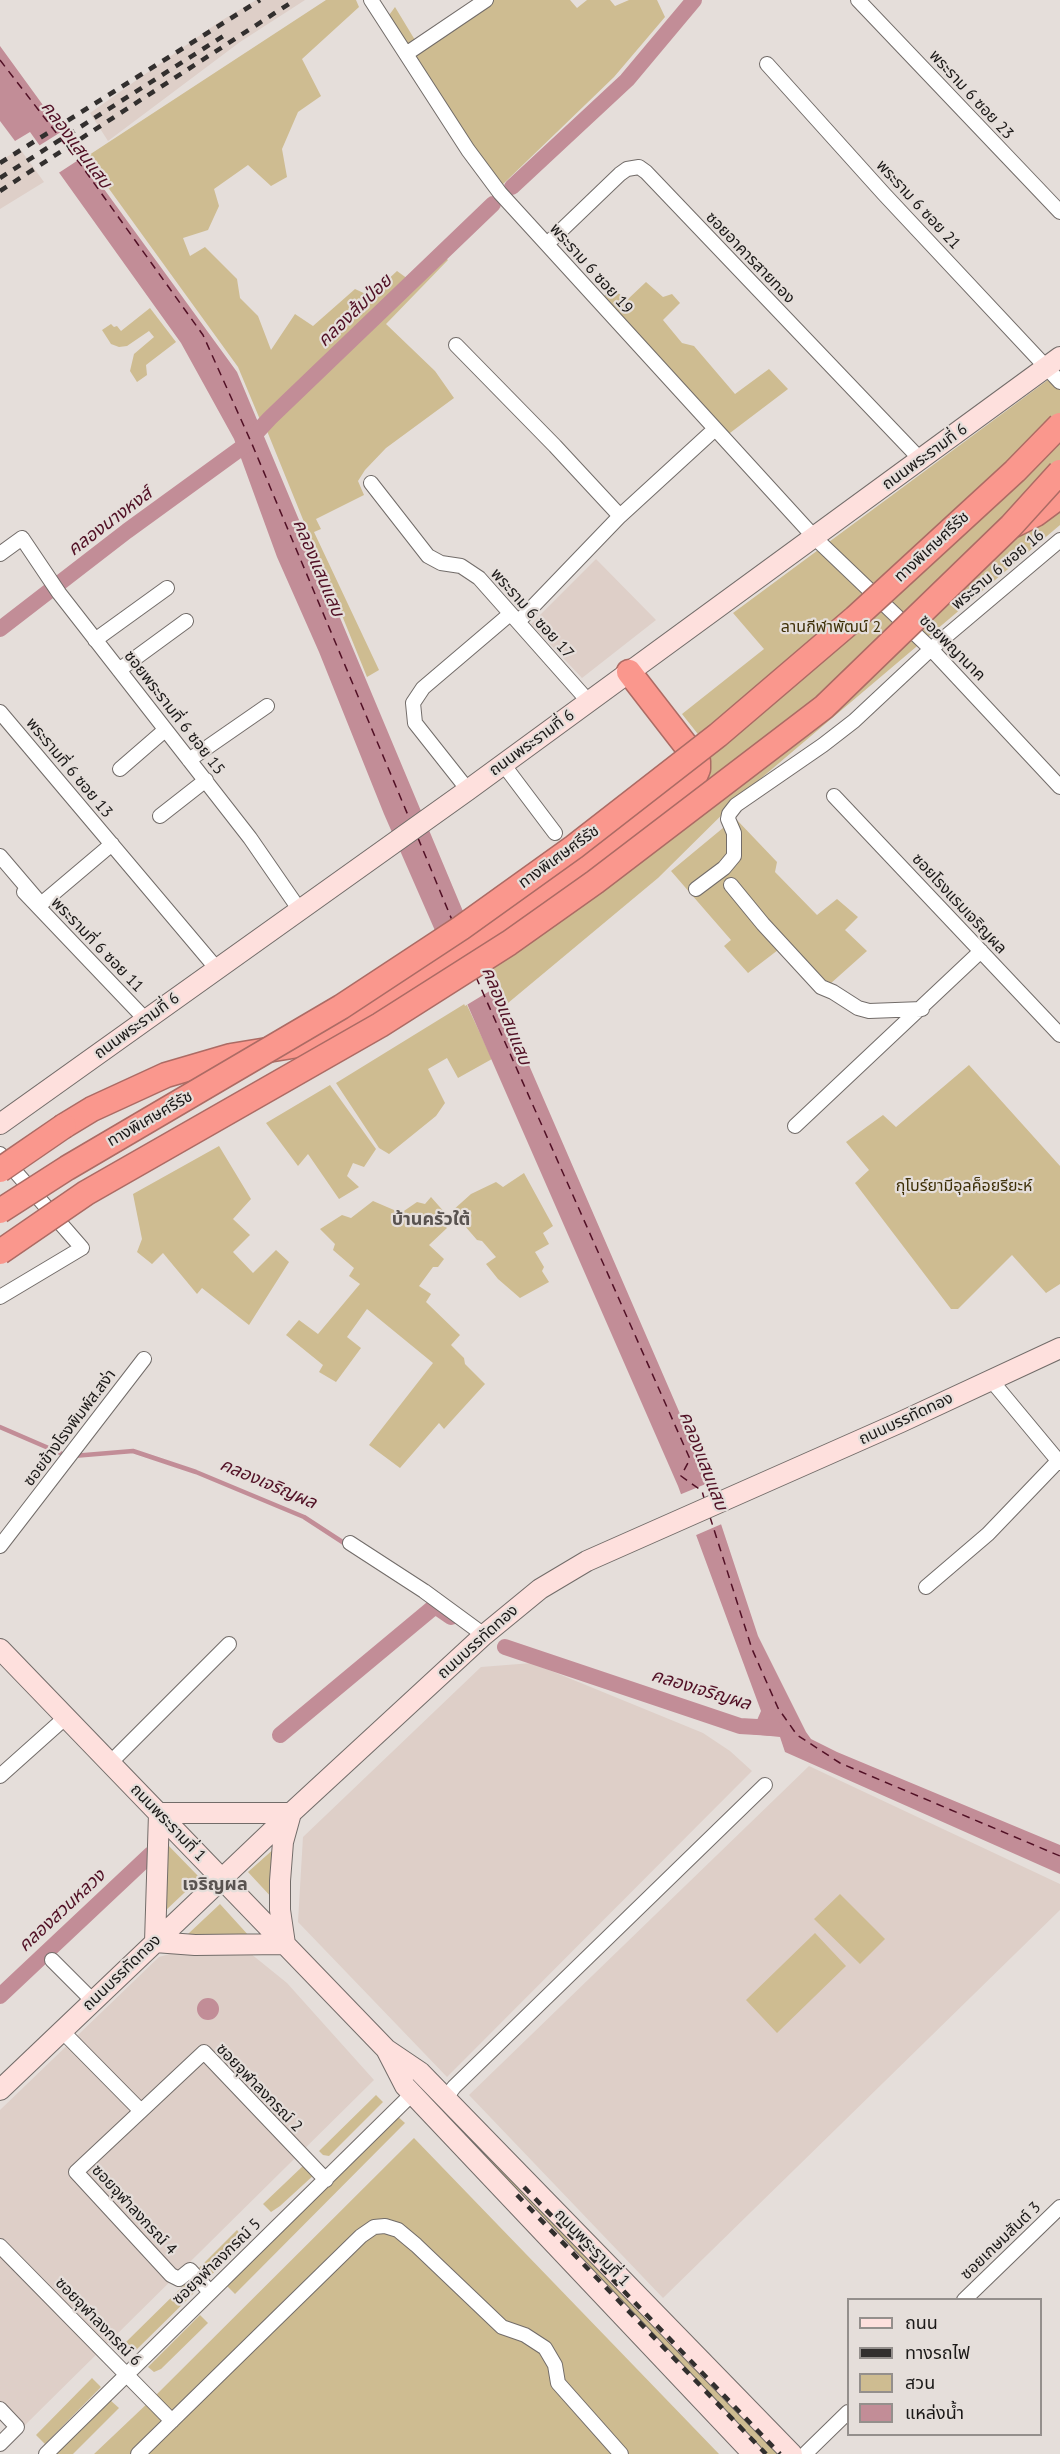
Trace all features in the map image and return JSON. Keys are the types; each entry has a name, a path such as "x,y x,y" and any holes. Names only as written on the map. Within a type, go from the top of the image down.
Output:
{"highway":[{"name":"ทางพิเศษศรีรัช","path":"0,1211 67,1168 341,1007 461,928 574,848 718,735 855,618 1015,471 1060,425"},
{"name":"ทางพิเศษศรีรัช","path":"0,1252 86,1193 380,1024 509,943 595,882 824,707 1011,526 1060,472"},
{"path":"1011,526 1036,514 1060,496"},
{"path":"0,1170 43,1139 92,1109 166,1075 231,1056 298,1045 318,1038 400,989 517,912 590,860 693,781 698,769 698,761 629,672"}],"main road":[{"name":"ถนนพระรามที่ 6","path":"0,1124 466,792 1053,363"},
{"name":"ถนนบรรทัดทอง","path":"0,2090 291,1813 513,1609 566,1573 672,1523 991,1380 1058,1353"},
{"name":"ถนนพระรามที่ 1","path":"1,1651 386,2049 420,2072 792,2454"},
{"path":"159,1813 291,1813 283,1842 280,1881 279,1910 285,1944 195,1945 155,1942 159,1813"},
{"name":"ถนนพระรามที่ 1","path":"386,2049 405,2086 412,2094 753,2454"},
{"path":"435,2118 448,2101"}],"street":[{"name":"พระราม 6 ซอย 19","path":"371,0 468,150 500,193 815,538"},
{"path":"406,54 486,0"},
{"name":"พระราม 6 ซอย 23","path":"858,0 1060,212"},
{"name":"พระราม 6 ซอย 21","path":"767,64 1053,363 1060,382"},
{"name":"ซอยอาคารสายทอง","path":"547,244 620,174 627,169 639,167 921,460"},
{"path":"456,345 620,516"},
{"path":"466,792 416,723 413,703 423,688 514,618 715,429"},
{"name":"พระราม 6 ซอย 17","path":"371,483 428,556 441,563 461,566 474,574 589,702"},
{"name":"ซอยพระรามที่ 6 ซอย 15","path":"0,554 22,538 59,594 206,780 300,909"},
{"name":"ซอยพญานาค","path":"815,538 931,649 1060,787"},
{"name":"พระราม 6 ซอย 16","path":"696,889 724,868 734,856 734,833 728,819 736,806 836,735 931,649 1060,540"},
{"path":"95,640 167,588"},
{"path":"119,670 186,621"},
{"path":"189,760 267,706"},
{"name":"พระรามที่ 6 ซอย 13","path":"0,712 217,969"},
{"path":"120,769 165,730"},
{"path":"503,764 555,833"},
{"path":"160,816 206,780"},
{"name":"ซอยโรงแรมเจริญผล","path":"834,795 1060,1035"},
{"name":"พระรามที่ 6 ซอย 13","path":"0,856 41,904 112,844"},
{"path":"731,885 820,987 833,992 858,1008 869,1011 922,1009"},
{"name":"พระรามที่ 6 ซอย 11","path":"24,892 146,1020"},
{"path":"795,1126 922,1009 981,951"},
{"path":"0,1154 82,1248 0,1297"},
{"name":"ซอยข้างโรงพิมพ์ส.สง่า","path":"0,1546 144,1359"},
{"path":"926,1587 988,1534 1059,1462 991,1380"},
{"path":"350,1543 424,1591 484,1635"},
{"path":"110,1763 229,1644"},
{"path":"0,1776 66,1717"},
{"path":"448,2101 454,2087 479,2062 765,1785"},
{"path":"52,1960 93,2001"},
{"path":"62,2031 141,2111"},
{"name":"ซอยจุฬาลงกรณ์ 2","path":"141,2111 204,2052 326,2180"},
{"name":"ซอยจุฬาลงกรณ์ 5","path":"46,2454 412,2094"},
{"name":"ซอยจุฬาลงกรณ์ 4","path":"141,2111 76,2172 171,2275 179,2279 190,2270 210,2292"},
{"name":"ซอยเกษมสันต์ 3","path":"966,2298 1060,2206"},
{"path":"138,2454 374,2227 385,2226 398,2230 502,2327 525,2336 545,2348 555,2365 558,2383 621,2454"},
{"name":"ซอยจุฬาลงกรณ์ 6","path":"0,2246 172,2421"},
{"path":"0,2409 17,2427 0,2444"},
{"path":"805,2454 847,2414"}],"shaded area":[{"path":"256,0 305,0 240,42 108,141 90,113 219,22"},
{"path":"20,149 44,182 0,209 0,161"},
{"path":"596,559 656,620 582,678 531,624"},
{"path":"532,1663 703,1733 730,1751 752,1771 447,2077 298,1922 303,1837 481,1667"},
{"path":"809,1766 1060,1884 1060,1910 663,2298 469,2095"},
{"path":"187,1949 245,1949 287,1983 374,2080 22,2428 0,2404 0,2110 159,1957"}],"green space":[{"path":"326,0 356,0 359,7 302,59 321,96 298,112 282,149 287,177 271,186 248,165 214,189 219,206 208,230 183,238 190,256 205,247 237,279 240,298 258,316 271,350 295,314 313,326 355,289 370,296 397,271 408,279 261,422 238,367 86,157"},
{"path":"477,0 570,0 577,8 587,0 610,0 615,6 629,0 657,0 665,17 614,77 500,187 387,18 395,7 418,45"},
{"path":"443,255 448,260 386,324 435,371 454,398 386,448 365,470 358,481 364,495 316,519 321,529 314,532 379,670 367,677 265,426"},
{"path":"646,282 663,297 672,294 680,303 663,320 682,343 694,346 735,394 769,369 788,389 726,436 601,299 612,288 627,300"},
{"path":"150,308 176,342 146,365 147,375 137,382 130,371 134,354 154,337 149,331 127,346 119,347 111,344 102,330 111,324 114,327 117,326 121,331"},
{"name":"ลานกีฬาพัฒน์ 2","path":"1060,371 1060,525 746,791 658,878 508,1003 468,909 701,738 682,714 764,649 733,613"},
{"path":"735,818 777,862 775,872 817,915 837,899 858,917 845,930 867,951 830,984 818,978 732,878 725,885 778,950 748,973 724,946 731,940 671,871"},
{"path":"466,1003 492,1059 458,1078 447,1058 428,1069 445,1103 436,1116 389,1154 379,1148 336,1083"},
{"name":"กุโบร์ยามีอุลค็อยรียะห์","path":"969,1065 1060,1166 1060,1284 1046,1293 1012,1255 958,1309 951,1309 855,1183 869,1170 846,1142 883,1115 896,1127"},
{"path":"330,1085 376,1149 364,1167 353,1163 347,1176 359,1187 339,1199 308,1154 298,1166 266,1123"},
{"path":"219,1146 251,1199 233,1219 250,1235 233,1252 253,1273 276,1250 289,1262 249,1325 202,1288 197,1294 163,1253 152,1264 137,1252 142,1239 133,1194"},
{"path":"524,1173 553,1226 543,1233 549,1244 535,1252 544,1267 542,1271 549,1282 520,1298 498,1279 486,1264 496,1257 482,1241 477,1240 452,1211 471,1194 496,1182 503,1187"},
{"path":"431,1197 446,1214 441,1220 447,1228 429,1245 444,1259 438,1267 433,1267 419,1286 431,1294 426,1302 460,1335 451,1345 464,1358 465,1364 485,1384 444,1429 439,1423 400,1468 369,1445 433,1363 367,1309 347,1337 361,1348 336,1382 319,1372 323,1365 286,1335 299,1320 318,1334 360,1284 349,1276 354,1268 333,1250 335,1244 320,1229 342,1215 351,1218 373,1201 401,1213 417,1202 425,1204"},
{"path":"166,1843 200,1878 165,1911"},
{"path":"276,1847 274,1900 248,1872"},
{"path":"840,1894 885,1939 860,1964 814,1919"},
{"path":"220,1904 250,1937 188,1934"},
{"path":"815,1933 846,1966 777,2033 746,2000"},
{"path":"376,2095 383,2102 329,2156 323,2155 319,2151"},
{"path":"396,2115 405,2123 235,2294 227,2286"},
{"path":"449,2115 783,2454 759,2454 494,2169"},
{"path":"414,2138 719,2454 94,2454 151,2400"},
{"path":"305,2164 315,2174 271,2212 263,2204"},
{"path":"237,2230 242,2236 231,2253 209,2278 199,2268"},
{"path":"189,2280 198,2289 135,2351 126,2342"},
{"path":"200,2315 208,2323 161,2369 154,2372 148,2367"},
{"path":"92,2378 101,2387 45,2444 36,2435"},
{"path":"110,2400 119,2408 73,2454 56,2454"}],"water":[{"name":"คลองแสนแสบ","path":"0,46 237,372 483,959 710,1483 720,1521 758,1636 806,1732 811,1739 837,1752 1060,1845 1060,1874 785,1752 780,1737 751,1734 761,1711 678,1486 384,814 319,652 277,557 234,439 181,343 30,132 15,141 0,121"},
{"path":"204,1998 212,1998 219,2005 219,2013 212,2020 204,2020 197,2013 197,2005"}],"pier":[{"path":"64,130 83,157 57,174 37,147"},
{"path":"467,914 498,986 465,1006 433,935"},
{"path":"713,1481 724,1523 694,1536 679,1495"}],"waterway":[{"name":"คลองส้มป่อย","path":"512,187 627,80 694,0"},
{"name":"คลองส้มป่อย","path":"0,629 127,531 244,446 270,418 493,204"},
{"name":"คลองเจริญผล","path":"0,1427 67,1456"},
{"name":"คลองเจริญผล","path":"73,1456 133,1451 196,1472 304,1517 347,1545"},
{"name":"คลองสวนหลวง","path":"280,1735 435,1606 451,1617"},
{"name":"คลองเจริญผล","path":"505,1647 740,1726 774,1728"},
{"name":"คลองสวนหลวง","path":"0,1996 151,1854"}],"ferry route":[{"path":"0,60 81,165 203,335 252,444 410,820"},
{"path":"418,838 452,920"},
{"path":"476,977 690,1459 681,1476 702,1491 704,1498"},
{"path":"710,1517 752,1649 778,1708 797,1735 840,1763 1060,1856"}],"railway":[{"path":"0,163 260,0"},
{"path":"0,191 295,0"},
{"path":"0,178 225,35"},
{"path":"524,2187 780,2454"},
{"path":"517,2195 766,2454"}],"district":[{"name":"บ้านครัวใต้","path":"431,1220"},
{"name":"เจริญผล","path":"215,1885"}],"water label":[{"name":"คลองนางหงส์","path":"110,522"}]}
